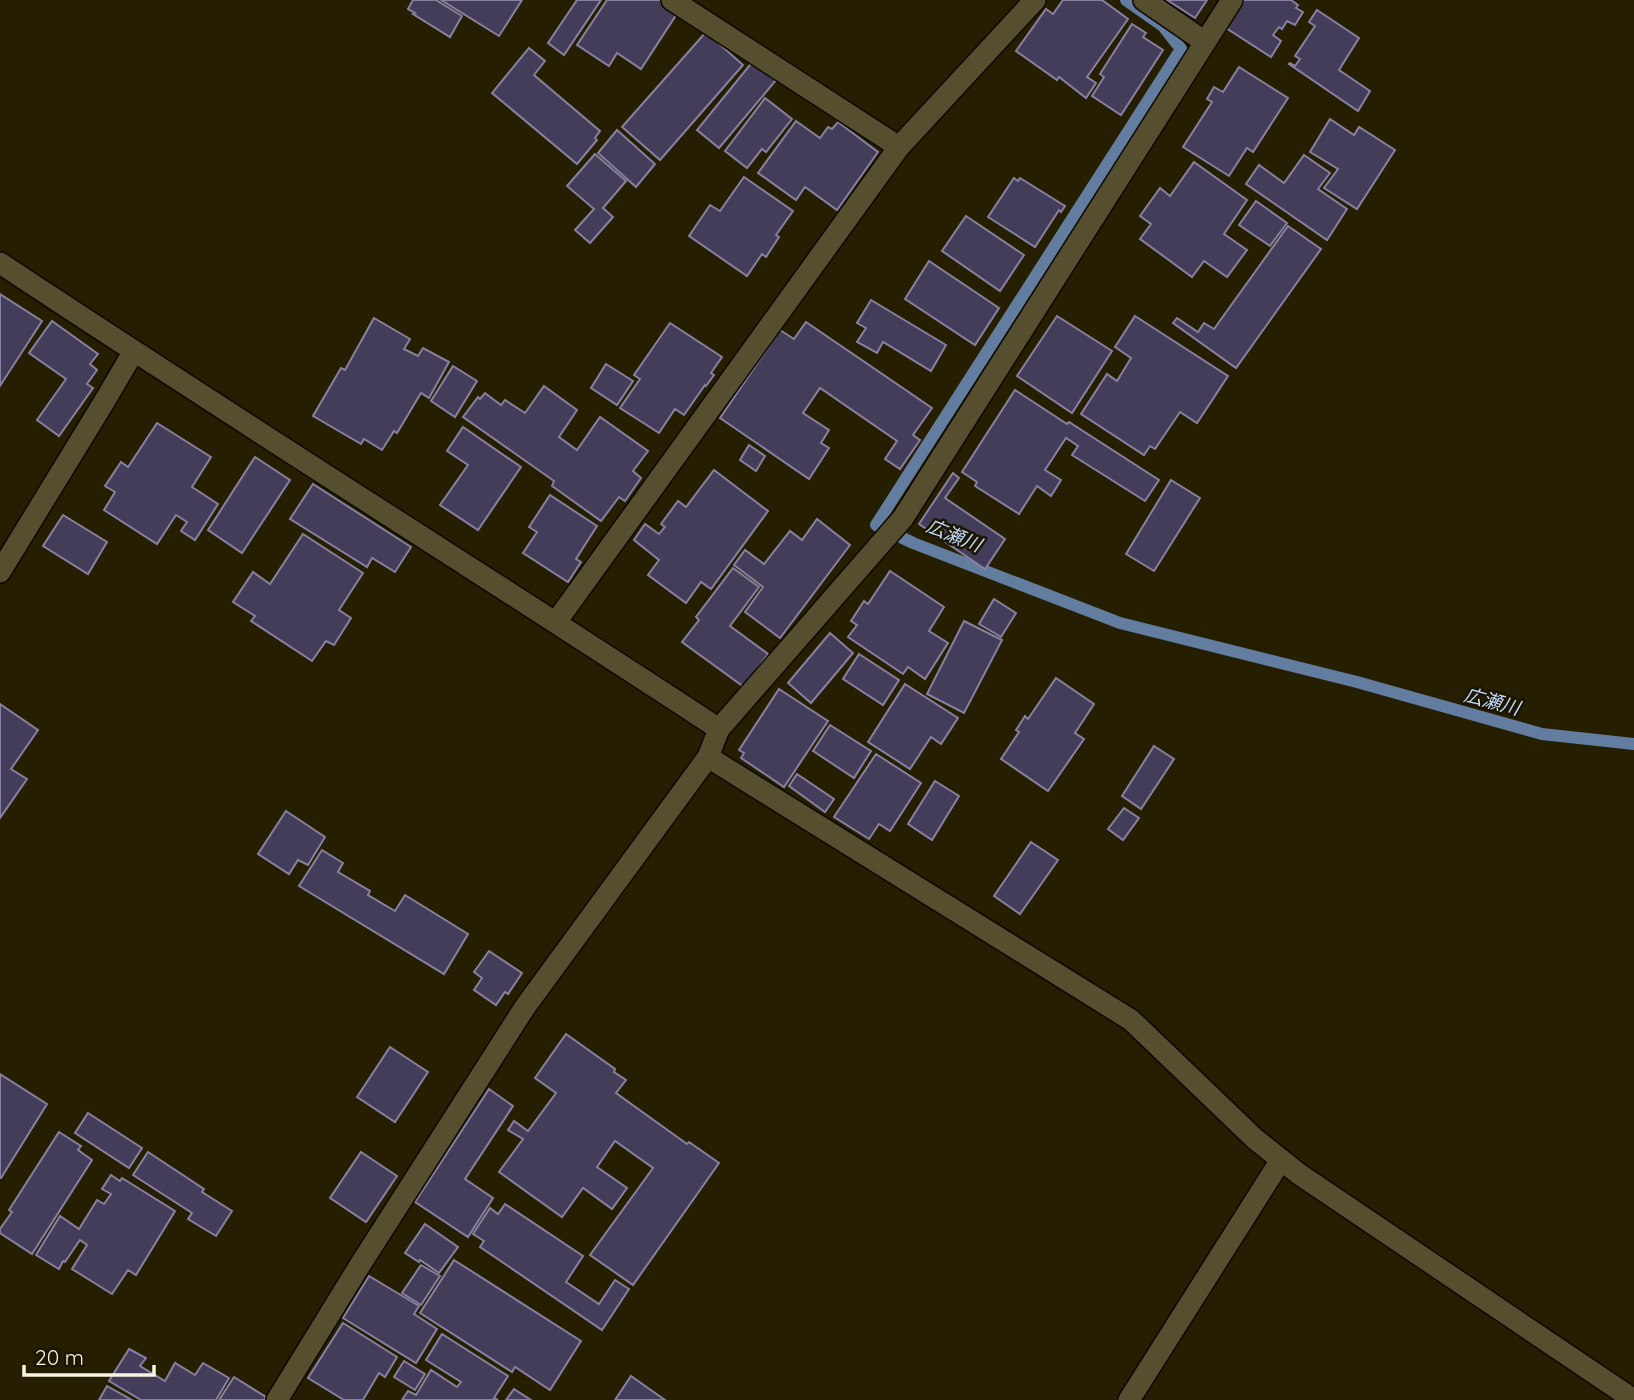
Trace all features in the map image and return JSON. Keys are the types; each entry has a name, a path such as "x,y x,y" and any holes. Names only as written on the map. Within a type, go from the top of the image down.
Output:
{"street":[{"path":"672,0 899,147"},
{"path":"556,622 899,147 1035,0"},
{"path":"1144,0 1205,42"},
{"path":"277,1400 525,1007 708,757 719,729 902,518 1232,0"},
{"path":"0,263 719,729"},
{"path":"0,572 134,351"},
{"path":"708,757 1131,1020 1255,1139 1299,1174 1634,1400"},
{"path":"1129,1400 1281,1160"}],"building":[{"path":"413,0 436,0 462,16 450,37 408,9"},
{"path":"441,0 522,0 499,36"},
{"path":"577,0 601,0 564,55 548,43"},
{"path":"607,0 665,0 680,9 641,69 617,53 609,66 577,45"},
{"path":"1063,0 1102,0 1128,19 1087,77 1096,83 1086,98 1059,77 1057,80 1016,51 1046,9 1053,14"},
{"path":"1167,0 1207,0 1195,18"},
{"path":"1244,0 1291,0 1298,5 1296,8 1303,12 1295,25 1287,21 1282,29 1279,27 1273,35 1281,41 1271,57 1226,28"},
{"path":"1317,10 1359,38 1339,70 1370,91 1358,111 1289,64 1295,66 1300,59 1295,56 1315,26 1309,22"},
{"path":"1132,24 1146,33 1143,37 1163,50 1121,115 1092,96 1104,77 1100,74"},
{"path":"706,32 743,65 660,160 622,127"},
{"path":"529,48 545,61 534,75 600,131 595,138 597,140 577,164 492,93"},
{"path":"754,60 777,79 719,148 697,130"},
{"path":"1239,67 1288,98 1253,152 1247,148 1229,176 1183,147 1212,102 1207,99 1214,87 1223,92"},
{"path":"765,98 792,119 766,152 762,149 747,168 725,151"},
{"path":"1330,119 1354,135 1359,127 1395,150 1357,209 1324,188 1338,169 1310,152"},
{"path":"796,121 820,138 828,127 832,129 838,122 878,152 837,210 805,187 796,200 758,173"},
{"path":"617,130 655,164 636,187 598,153"},
{"path":"595,154 626,181 603,208 613,217 590,243 575,230 594,209 567,186"},
{"path":"1304,155 1330,173 1318,189 1347,209 1327,240 1246,184 1259,165 1284,183"},
{"path":"1194,162 1247,200 1224,234 1247,250 1227,277 1204,261 1192,277 1140,239 1151,224 1140,216 1160,188 1170,196"},
{"path":"744,177 793,211 776,235 779,237 766,257 762,254 747,276 689,236 710,205 720,211"},
{"path":"1014,178 1018,181 1020,178 1065,206 1061,212 1059,210 1035,247 988,217"},
{"path":"1256,201 1287,223 1270,246 1239,225"},
{"path":"966,216 1024,255 1000,291 942,251"},
{"path":"1288,226 1321,249 1236,368 1173,323 1177,318 1198,332 1204,323 1214,329"},
{"path":"929,261 999,308 975,345 905,299"},
{"path":"0,294 42,321 0,386"},
{"path":"871,300 946,345 931,371 883,342 877,353 857,342 866,328 857,323"},
{"path":"1057,316 1112,351 1072,413 1017,376"},
{"path":"1135,316 1228,376 1197,423 1180,412 1155,449 1150,446 1144,455 1081,414 1107,374 1117,381 1131,358 1115,347"},
{"path":"374,318 410,339 404,349 418,356 423,348 449,362 429,398 421,393 397,433 394,431 382,450 364,439 361,444 313,416 341,368 345,370"},
{"path":"52,321 98,354 90,364 97,370 87,384 93,388 59,436 37,420 66,379 29,353"},
{"path":"806,322 932,408 913,435 920,440 900,469 885,459 897,441 820,388 803,413 829,430 821,443 829,448 809,479 720,418 780,330 794,339"},
{"path":"670,323 722,357 711,373 714,375 684,415 675,409 659,433 620,408 640,379 634,375"},
{"path":"606,364 633,381 617,405 591,388"},
{"path":"453,366 477,381 455,417 431,401"},
{"path":"544,386 577,410 559,437 577,450 600,417 648,451 633,471 641,478 625,501 619,497 601,521 552,486 554,481 463,417 478,397 480,399 485,393 501,405 505,400 525,413"},
{"path":"1015,390 1159,480 1145,501 1072,455 1078,446 1066,438 1045,470 1061,480 1051,496 1037,486 1019,514 975,486 977,482 962,472"},
{"path":"157,423 211,457 192,487 218,504 195,540 181,531 187,522 176,515 157,544 104,510 115,492 105,486 121,462 128,467"},
{"path":"463,427 521,467 478,530 440,505 468,465 447,451"},
{"path":"749,445 765,456 756,471 740,460"},
{"path":"255,457 290,480 242,553 208,530"},
{"path":"714,470 768,511 711,589 701,582 686,603 648,575 659,560 634,540 645,524 659,534 665,527 661,524 678,501 686,507"},
{"path":"953,473 959,478 945,498 1005,539 985,569 919,524"},
{"path":"1171,480 1200,498 1154,571 1126,554"},
{"path":"313,484 411,547 395,572 372,558 367,567 290,519"},
{"path":"550,495 597,526 576,559 581,562 568,582 523,553 537,532 529,527"},
{"path":"63,515 107,542 88,574 43,546"},
{"path":"817,519 850,545 780,638 745,612 763,587 734,565 745,550 764,564 790,531 802,540"},
{"path":"303,534 363,573 339,610 351,618 334,645 326,641 312,661 251,621 255,616 233,602 253,572 270,584"},
{"path":"733,568 759,587 730,626 768,654 744,687 682,642 699,620 696,617"},
{"path":"890,571 944,607 929,631 948,643 925,679 908,667 903,674 848,637 857,625 851,621 864,601 868,604"},
{"path":"994,599 1016,613 1001,637 979,624"},
{"path":"964,621 1002,640 964,713 927,694"},
{"path":"830,633 853,653 811,703 788,683"},
{"path":"859,654 899,680 883,705 843,679"},
{"path":"1056,678 1094,704 1075,733 1084,739 1048,791 1001,759 1019,732 1016,730 1025,716 1028,719"},
{"path":"905,684 958,718 941,744 931,737 910,769 868,742"},
{"path":"779,689 828,721 784,787 741,758 744,753 739,750"},
{"path":"0,704 38,730 11,769 27,779 0,818"},
{"path":"830,725 871,751 854,778 813,751"},
{"path":"1154,746 1174,759 1141,809 1122,796"},
{"path":"876,754 921,783 890,831 879,824 869,839 834,817"},
{"path":"797,774 834,799 825,812 789,786"},
{"path":"935,781 959,796 932,840 908,824"},
{"path":"1124,808 1139,818 1123,840 1108,829"},
{"path":"286,811 325,837 308,865 298,860 289,874 258,854"},
{"path":"1031,842 1058,860 1020,914 994,896"},
{"path":"322,850 343,863 338,872 370,891 368,895 395,911 405,895 468,934 444,974 299,886"},
{"path":"489,951 522,973 508,994 505,992 496,1005 474,990 482,978 474,972"},
{"path":"566,1034 626,1080 616,1093 687,1144 689,1142 719,1163 633,1285 590,1255 653,1168 615,1141 597,1167 627,1188 612,1209 583,1188 562,1217 499,1172 523,1139 508,1130 514,1121 528,1131 556,1093 535,1078"},
{"path":"390,1047 428,1072 395,1122 357,1097"},
{"path":"0,1074 47,1104 1,1178 0,1178"},
{"path":"489,1089 513,1106 465,1179 493,1198 468,1237 415,1202"},
{"path":"88,1113 142,1148 129,1168 75,1133"},
{"path":"59,1132 81,1146 78,1150 92,1160 32,1254 0,1233 0,1229 12,1212 9,1210"},
{"path":"148,1152 232,1211 216,1236 188,1219 192,1213 133,1175"},
{"path":"361,1152 397,1176 366,1222 330,1198"},
{"path":"111,1175 120,1181 122,1178 175,1211 136,1275 128,1270 112,1294 72,1269 87,1245 80,1240 59,1269 36,1255 60,1216 79,1229 97,1200 104,1204 111,1194 102,1189"},
{"path":"505,1204 583,1256 566,1282 599,1304 615,1280 629,1289 602,1330 480,1247 484,1241 473,1234 490,1208 498,1214"},
{"path":"425,1224 458,1247 439,1273 405,1253"},
{"path":"454,1260 581,1341 550,1390 515,1367 512,1372 420,1313"},
{"path":"421,1265 440,1276 421,1305 402,1293"},
{"path":"369,1276 419,1306 414,1314 437,1329 416,1363 343,1318"},
{"path":"343,1323 397,1357 385,1377 379,1373 363,1400 344,1400 308,1378"},
{"path":"442,1334 508,1376 494,1398 498,1400 402,1400 408,1391 416,1395 431,1370 457,1387 461,1382 426,1360"},
{"path":"129,1349 146,1358 140,1366 165,1381 175,1363 195,1375 203,1363 229,1378 216,1400 141,1400 109,1381"},
{"path":"404,1361 425,1374 415,1390 394,1377"},
{"path":"631,1376 665,1400 615,1400"},
{"path":"234,1377 266,1397 264,1400 219,1400"},
{"path":"107,1386 132,1400 99,1400"},
{"path":"514,1389 531,1400 506,1400"}],"waterway":[{"name":"広瀬川","path":"1126,0 1163,26 1181,49 876,525 913,543 1120,623 1357,682 1542,734 1634,744"}]}
